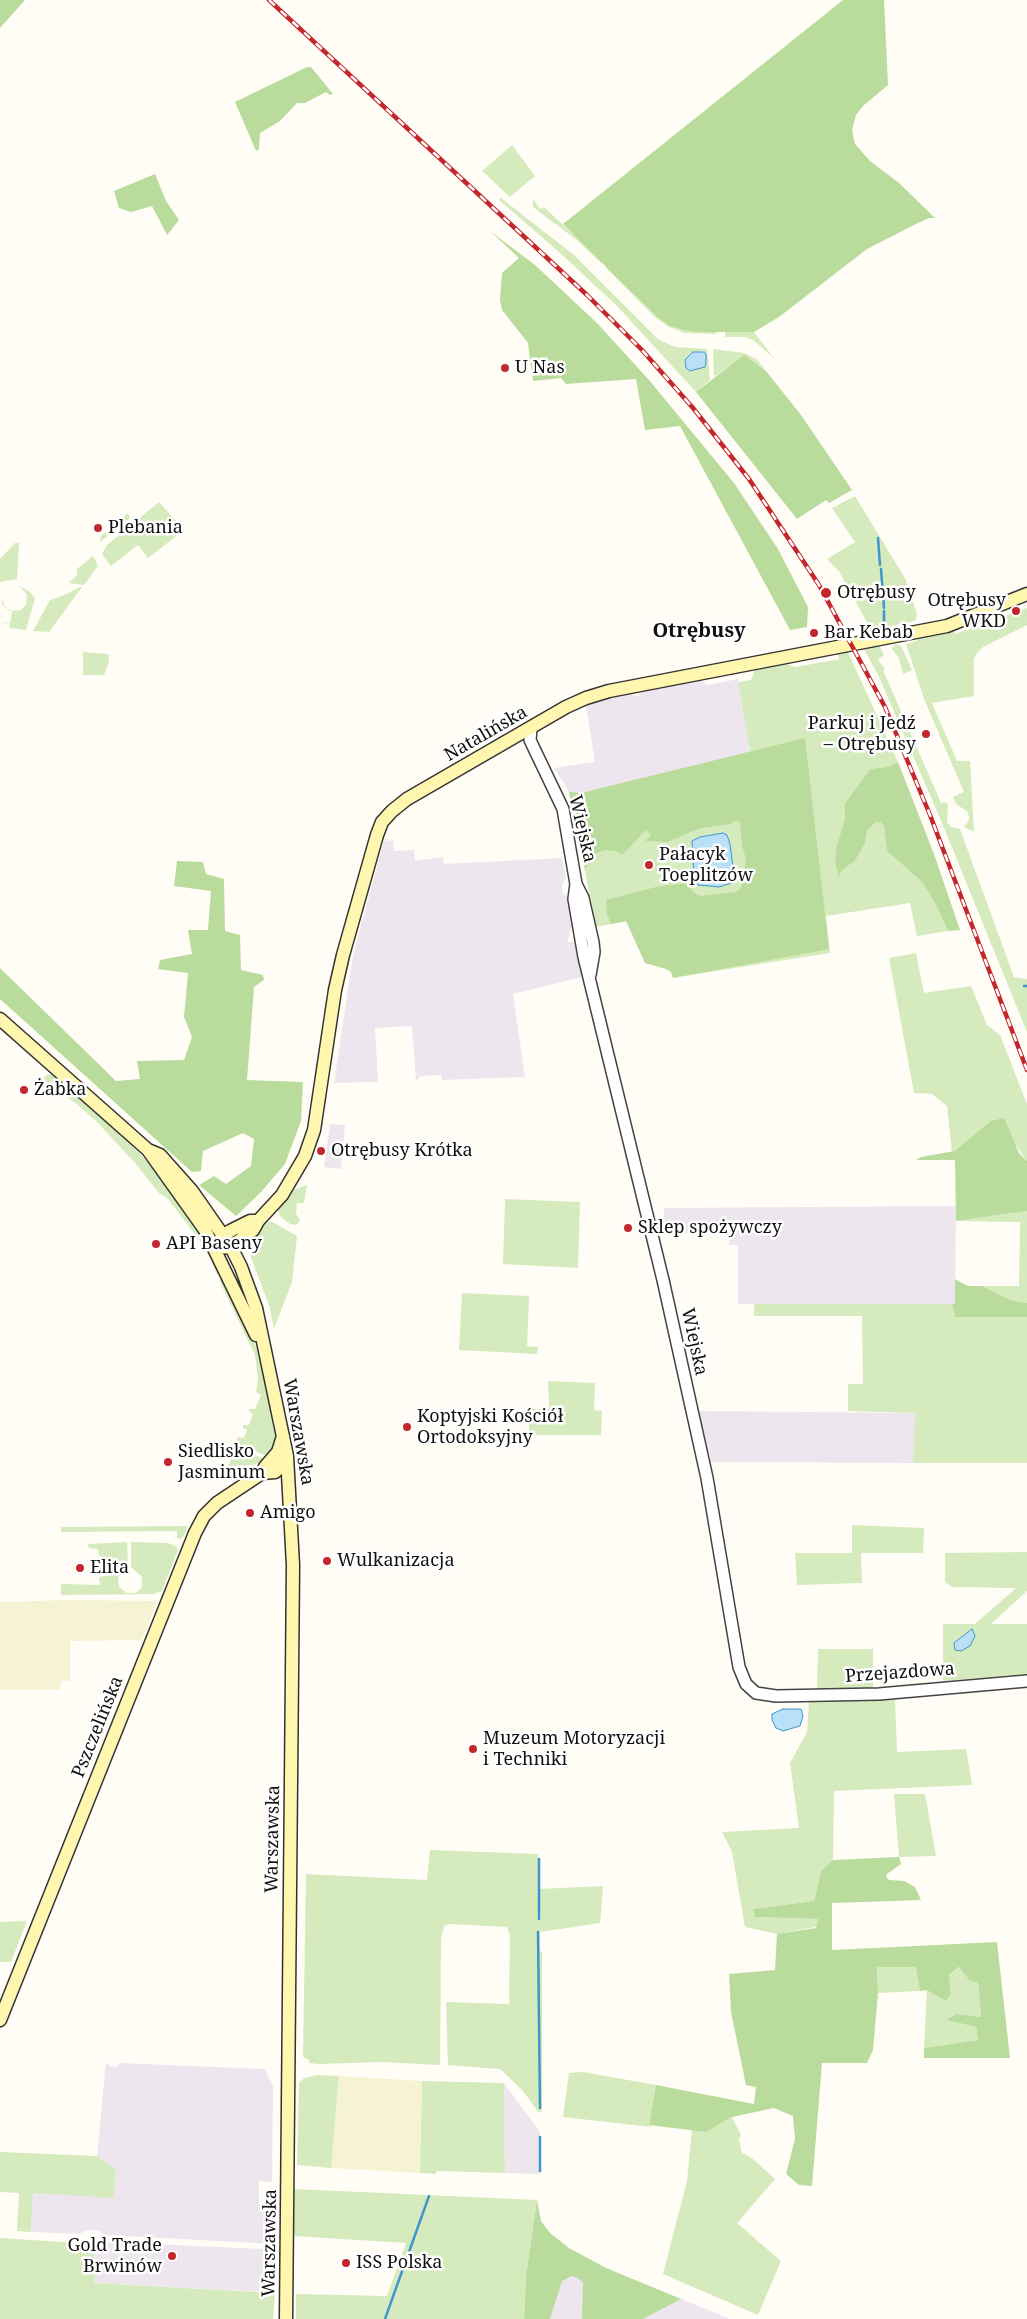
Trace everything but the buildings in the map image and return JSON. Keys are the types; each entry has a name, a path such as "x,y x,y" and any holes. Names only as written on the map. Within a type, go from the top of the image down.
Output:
{"main road":[{"name":"Natalińska","path":"231,1247 253,1230 258,1221 282,1195 296,1175 309,1146 314,1130 335,990 343,955 382,822 392,811 407,799 566,707 609,691 947,626 1027,594"},
{"name":"Warszawska","path":"0,1020 148,1150 192,1209 216,1248 267,1361"},
{"name":"Warszawska","path":"148,1150 160,1155 171,1166 231,1247 252,1296 284,1431 287,1456 290,1484 293,1575 286,2319"},
{"name":"Natalińska","path":"223,1235 250,1221 258,1221"},
{"path":"216,1248 223,1235"},
{"path":"216,1248 231,1247"},
{"name":"Pszczelińska","path":"262,1473 278,1452 284,1431"},
{"path":"287,1456 283,1465 275,1472 290,1484"},
{"name":"Pszczelińska","path":"0,2020 195,1533 204,1516 217,1503 262,1473 275,1472"}],"street":[{"name":"Wiejska","path":"531,728 530,738 563,808 576,884 574,899 584,956 647,1213 707,1478 740,1672 746,1684 752,1690 762,1695 776,1696"},
{"name":"Przejazdowa","path":"776,1696 879,1694 1027,1681"}],"shaded area":[{"path":"738,679 750,751 581,793 569,792 554,768 595,762 586,706 609,698 629,694 638,696 643,691 700,680 707,685"},
{"path":"393,840 394,851 414,850 415,861 443,857 444,864 562,858 566,877 562,885 563,894 569,897 573,923 567,942 574,942 582,977 513,994 525,1077 442,1080 441,1075 421,1076 416,1081 412,1026 375,1028 378,1082 334,1083 353,955 384,841"},
{"path":"330,1124 345,1125 341,1169 324,1167"},
{"path":"956,1206 955,1304 738,1304 738,1245 729,1245 729,1236 710,1233 664,1233 664,1208"},
{"path":"698,1412 915,1413 913,1463 709,1462 711,1459 709,1450 706,1450"},
{"path":"67,1600 157,1601 142,1640 70,1641 70,1681 62,1681 59,1690 0,1690 0,1602"},
{"path":"106,2062 110,2066 116,2067 120,2063 265,2069 273,2086 272,2182 259,2181 259,2205 276,2206 275,2244 105,2235 99,2231 88,2230 79,2234 31,2232 33,2193 114,2197 116,2169 97,2156"},
{"path":"339,2076 422,2081 420,2173 331,2168"},
{"path":"504,2083 540,2132 540,2174 505,2173"},
{"path":"107,2242 264,2249 264,2292 94,2283 94,2244 104,2244"},
{"path":"542,2242 730,2319 547,2319"}],"green space":[{"path":"0,0 25,0 0,28"},
{"path":"843,0 884,0 888,85 863,106 856,115 852,130 855,144 870,161 899,183 935,218 929,218 918,223 867,249 779,317 754,332 699,332 670,326 657,317 563,224"},
{"path":"307,67 311,67 333,94 330,95 326,92 305,103 297,103 280,121 260,133 259,149 256,151 235,102"},
{"path":"512,145 535,176 510,197 482,171"},
{"path":"155,174 166,201 179,220 167,235 152,206 131,212 119,208 114,191"},
{"path":"501,198 574,255 658,339 675,347 707,349 710,380 696,392 617,306 499,200"},
{"path":"533,199 540,209 544,207 603,262 601,263 578,241 533,207"},
{"path":"490,231 535,265 597,323 649,380 734,483 778,549 808,607 807,627 790,630 680,426 645,430 636,379 566,384 561,378 533,381 528,343 502,310 500,300 502,273 519,258"},
{"path":"608,267 657,317 683,330 716,332 716,334 685,333 667,326 655,317 606,268"},
{"path":"725,332 754,332 774,358 753,340 744,337 725,337"},
{"path":"713,349 744,353 756,359 766,370 744,356 714,377"},
{"path":"744,355 766,371 801,415 852,490 829,503 826,500 797,519 696,392"},
{"path":"855,496 906,580 917,614 915,621 871,630 839,571 827,559 855,542 832,508"},
{"path":"159,502 184,530 148,558 138,545 111,566 102,554 107,545"},
{"path":"128,513 130,518 100,542 101,536"},
{"path":"15,543 19,543 17,579 0,582 0,559"},
{"path":"93,556 98,566 84,585 69,583 77,575 77,569"},
{"path":"20,586 30,592 35,598 26,630 9,628 10,624 0,622 10,623 12,612 4,607 2,599 5,607 12,611 21,610 26,605 27,595"},
{"path":"82,587 49,632 33,631 50,600"},
{"path":"1027,608 1027,625 983,647 977,653 974,659 974,696 932,703 957,761 970,761 974,832 964,827 969,820 968,812 956,804 953,797 964,792 924,699 906,644 917,641 917,637 954,631 955,634"},
{"path":"875,644 880,647 884,655 878,660 885,669 883,670 941,803 945,802 948,804 947,822 951,827 960,829 1014,977 1027,979 1027,1032 942,823 879,677 863,647"},
{"path":"895,644 901,646 912,670 903,674 899,658 892,649"},
{"path":"847,650 898,762 887,767 870,769 845,803 845,819 836,849 835,862 839,876 842,870 855,861 865,843 867,831 876,822 880,822 884,826 887,851 922,882 935,903 948,931 917,936 910,903 826,916 830,953 684,976 648,917 596,927 569,792 581,793 750,751 738,682 751,680 755,670 785,664 796,667 839,659 837,652"},
{"path":"83,652 108,654 109,661 104,675 83,675"},
{"path":"805,738 829,949 673,978 671,972 666,969 645,963 626,921 611,924 607,914 606,900 656,887 685,883 697,895 701,896 736,892 741,888 746,859 742,845 740,822 737,820 730,824 701,828 667,842 645,841 651,835 646,830 622,855 616,851 604,850 593,855 585,869 569,792 581,793"},
{"path":"898,762 934,854 960,930 948,931 935,903 922,882 887,851 884,826 880,822 876,822 867,831 865,843 855,861 842,870 839,877 835,862 836,848 845,819 845,803 870,769 887,767"},
{"path":"177,861 203,862 206,874 224,879 225,931 240,935 241,970 263,975 264,980 254,987 247,1080 303,1082 301,1121 285,1164 261,1192 236,1216 199,1185 214,1176 226,1184 251,1166 254,1139 243,1133 203,1151 201,1171 192,1172 0,999 0,968 116,1081 140,1079 137,1061 184,1060 192,1037 184,1017 188,973 158,969 160,960 192,954 188,930 208,930 211,891 174,886"},
{"path":"916,953 924,993 971,986 987,1025 1000,1035 1027,1104 1027,1161 1013,1141 952,1152 947,1106 932,1094 914,1093 889,958"},
{"path":"48,1074 59,1078 117,1130 155,1170 187,1212 224,1271 217,1274 206,1249 168,1199 159,1193 135,1163 97,1122 77,1104 47,1084 44,1078"},
{"path":"1004,1118 1019,1153 1027,1161 1027,1211 956,1221 955,1160 916,1160 921,1157 955,1151 991,1121"},
{"path":"307,1185 304,1203 297,1203 296,1214 300,1219 299,1222 296,1225 290,1224 280,1216 278,1210 293,1190"},
{"path":"505,1199 580,1202 578,1268 503,1264"},
{"path":"1027,1211 1027,1303 1013,1301 982,1286 1019,1286 1020,1222 956,1221"},
{"path":"271,1221 297,1236 292,1282 274,1329 269,1305 250,1255 252,1235 255,1230"},
{"path":"226,1276 249,1326 261,1362 275,1437 271,1454 264,1455 235,1442 238,1437 244,1438 247,1430 243,1428 243,1425 249,1425 253,1414 249,1412 249,1409 255,1409 261,1395 256,1392 258,1378 255,1355 219,1280"},
{"path":"955,1279 968,1286 982,1286 1013,1301 1027,1303 1027,1317 955,1317 952,1304 955,1304"},
{"path":"462,1293 529,1296 527,1346 538,1347 537,1354 459,1350"},
{"path":"754,1304 952,1304 955,1317 1027,1317 1027,1463 913,1463 915,1413 848,1411 848,1384 863,1384 862,1316 754,1316"},
{"path":"548,1381 595,1383 594,1410 602,1411 601,1435 529,1435 529,1409 549,1409"},
{"path":"237,1447 262,1458 263,1461 236,1472 234,1471 229,1474 231,1476 221,1481"},
{"path":"852,1525 924,1528 923,1553 861,1553 862,1583 797,1585 795,1553 852,1553"},
{"path":"188,1526 184,1536 180,1539 177,1538 177,1531 61,1532 61,1527"},
{"path":"127,1542 128,1566 122,1566 122,1568 110,1568 109,1563 104,1563 99,1556 98,1549 89,1548 88,1544"},
{"path":"131,1542 168,1543 177,1547 178,1550 162,1591 153,1594 61,1595 61,1584 100,1585 99,1577 122,1573 118,1577 119,1587 127,1593 136,1593 142,1587 142,1577 131,1567"},
{"path":"1027,1552 1027,1591 991,1624 1027,1624 1027,1674 943,1681 943,1624 975,1624 1016,1588 952,1587 945,1582 945,1553"},
{"path":"818,1649 873,1649 873,1688 817,1689"},
{"path":"895,1698 897,1752 966,1749 972,1785 834,1791 833,1860 821,1871 814,1901 753,1909 755,1917 818,1919 816,1927 777,1934 745,1927 732,1852 722,1832 799,1828 790,1763 807,1732 809,1700"},
{"path":"894,1794 925,1794 936,1856 899,1857"},
{"path":"430,1850 538,1854 539,1889 603,1886 600,1923 540,1932 540,1951 542,1952 542,2111 539,2113 523,2091 500,2069 448,2065 446,2002 509,2004 510,1936 507,1927 451,1924 444,1926 441,1939 440,2065 381,2062 319,2064 309,2063 309,2060 303,2057 306,1874 427,1880"},
{"path":"899,1857 901,1864 887,1874 886,1877 889,1880 904,1881 915,1887 921,1900 832,1903 832,1950 997,1942 1010,2058 924,2058 924,2048 978,2040 976,2027 946,2020 956,2014 981,2017 978,1983 970,1981 959,1967 949,1975 951,1993 946,2001 927,1990 920,1991 916,1967 877,1967 878,1993 873,2050 867,2063 822,2063 812,2186 799,2185 786,2174 795,2139 793,2116 774,2108 732,2117 706,2132 649,2125 656,2085 754,2104 756,2087 746,2085 731,2012 729,1974 775,1970 777,1934 816,1928 818,1919 755,1917 753,1909 814,1901 821,1871 833,1860"},
{"path":"27,1921 11,1962 0,1962 0,1922"},
{"path":"877,1967 917,1967 920,1991 878,1993"},
{"path":"960,1967 970,1981 978,1983 981,2017 956,2014 946,2020 976,2027 978,2040 924,2048 927,1990 951,1993 949,1975"},
{"path":"583,2072 656,2085 649,2125 651,2127 563,2117 569,2073"},
{"path":"317,2075 339,2076 331,2168 297,2165 299,2083 304,2078"},
{"path":"422,2081 504,2083 505,2173 437,2171 435,2174 420,2173"},
{"path":"732,2117 741,2135 739,2140 742,2153 753,2159 775,2179 737,2223 781,2261 758,2315 663,2274 687,2181 692,2129 706,2132"},
{"path":"0,2152 97,2156 116,2169 114,2198 33,2193 31,2232 17,2231 19,2193 0,2192"},
{"path":"294,2189 537,2200 526,2276 524,2319 296,2319 296,2294 387,2296 406,2243 294,2236"},
{"path":"537,2200 541,2221 550,2233 569,2248 606,2268 681,2299 643,2319 582,2319 583,2283 578,2278 572,2276 562,2281 550,2319 524,2319 526,2276"},
{"path":"0,2238 94,2244 94,2283 275,2293 273,2319 0,2319"}],"water":[{"path":"693,352 703,352 706,354 706,363 705,367 690,371 686,368 685,360"},
{"path":"723,833 727,835 730,844 735,882 719,887 698,885 694,880 692,841 700,837"},
{"path":"972,1629 975,1636 970,1646 961,1651 955,1650 954,1643"},
{"path":"783,1709 801,1709 803,1716 800,1726 783,1731 776,1728 772,1720 772,1714"}],"waterway":[{"path":"878,538 880,565"},
{"path":"881,569 884,608"},
{"path":"884,611 884,623"},
{"path":"539,1859 539,1919"},
{"path":"538,1932 540,2108"},
{"path":"540,2137 540,2171"},
{"path":"385,2319 429,2196"}],"railway":[{"path":"269,0 587,295 642,350 693,408 749,479 819,585 885,707 930,815 1027,1070"}],"place":[{"name":"U Nas","path":"505,368"},
{"name":"Plebania","path":"98,528"},
{"name":"Otrębusy","path":"826,593"},
{"name":"Otrębusy WKD","path":"1016,611"},
{"name":"Bar Kebab","path":"814,633"},
{"name":"Parkuj i Jedź – Otrębusy","path":"926,734"},
{"name":"Pałacyk Toeplitzów","path":"649,865"},
{"name":"Żabka","path":"24,1090"},
{"name":"Otrębusy Krótka","path":"321,1151"},
{"name":"Sklep spożywczy","path":"628,1228"},
{"name":"API Baseny","path":"156,1244"},
{"name":"Koptyjski Kościół Ortodoksyjny","path":"407,1427"},
{"name":"Siedlisko Jasminum","path":"168,1462"},
{"name":"Amigo","path":"250,1513"},
{"name":"Wulkanizacja","path":"327,1561"},
{"name":"Elita","path":"80,1568"},
{"name":"Muzeum Motoryzacji i Techniki","path":"473,1749"},
{"name":"Gold Trade Brwinów","path":"172,2256"},
{"name":"ISS Polska","path":"346,2263"}],"district":[{"name":"Otrębusy","path":"699,631"}]}
